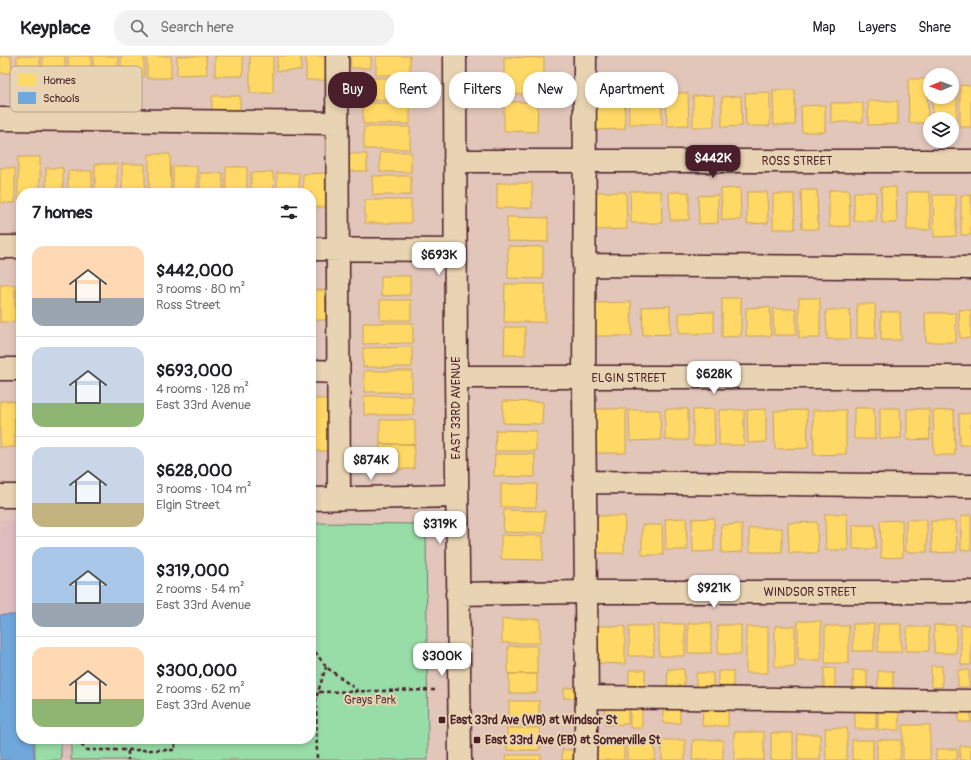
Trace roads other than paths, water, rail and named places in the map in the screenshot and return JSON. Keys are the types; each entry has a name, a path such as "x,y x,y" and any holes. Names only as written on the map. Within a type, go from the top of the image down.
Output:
{"street":[{"path":"337,56 339,498"},
{"name":"EAST 33RD AVENUE","path":"455,56 457,594 460,760"},
{"path":"585,56 584,378 587,696 585,760"},
{"path":"0,119 337,123"},
{"name":"ROSS STREET","path":"455,161 971,161"},
{"path":"0,247 16,247"},
{"path":"316,249 455,250"},
{"path":"584,265 971,268"},
{"path":"0,369 16,369"},
{"path":"316,371 338,372"},
{"name":"ELGIN STREET","path":"456,377 971,377"},
{"path":"585,482 971,486"},
{"path":"0,496 16,496"},
{"path":"316,498 362,499 405,496 457,496"},
{"name":"WINDSOR STREET","path":"457,594 586,592 971,592"},
{"path":"587,696 971,701"}],"place":[{"name":"East 33rd Ave (WB) at Windsor St","path":"442,720"},
{"name":"East 33rd Ave (EB) at Somerville St","path":"477,740"}],"park label":[{"name":"Grays Park","path":"370,700"}]}
